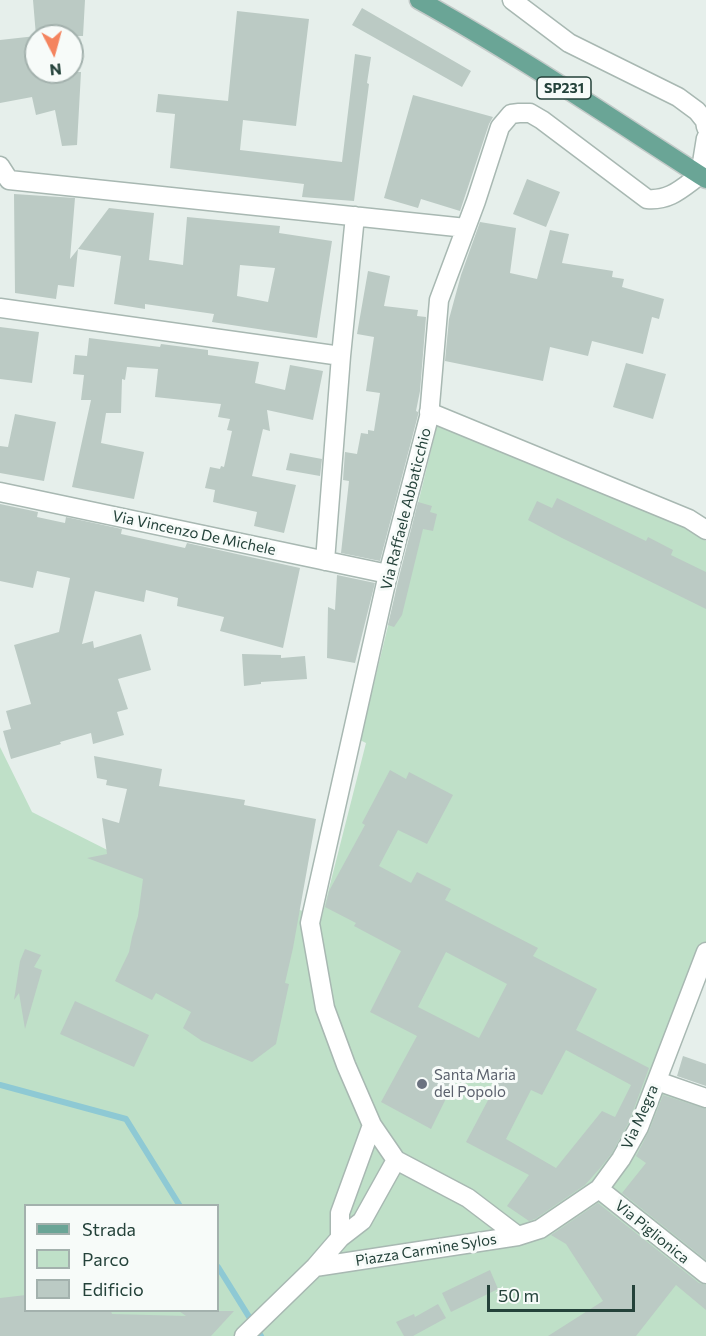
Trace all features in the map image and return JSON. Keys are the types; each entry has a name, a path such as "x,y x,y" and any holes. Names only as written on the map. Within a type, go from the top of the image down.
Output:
{"main road":[{"name":"SP231","path":"419,0 458,21 703,177"}],"street":[{"path":"512,0 569,43 678,97 697,111 706,127"},
{"name":"Via Raffaele Abbaticchio","path":"372,1125 325,1008 310,923 388,574 429,412 439,300 500,127 511,114 530,113 542,120 647,199 658,200 670,196 703,177"},
{"path":"703,177 706,138"},
{"path":"0,166 9,180 466,228"},
{"path":"325,561 341,356 355,216"},
{"path":"0,308 341,356"},
{"path":"429,412 689,519 706,530"},
{"name":"Via Vincenzo De Michele","path":"0,492 388,574"},
{"name":"Via Megra","path":"518,1236 540,1229 599,1189 621,1160 639,1127 706,952"},
{"path":"657,1081 706,1098"},
{"name":"Piazza Carmine Sylos","path":"372,1125 396,1160 468,1198 518,1236"},
{"name":"Piazza Carmine Sylos","path":"315,1267 340,1238 340,1213 372,1125"},
{"path":"340,1238 362,1221 396,1160"},
{"name":"Via Piglionica","path":"599,1189 706,1274"},
{"name":"Piazza Carmine Sylos","path":"315,1267 518,1236"},
{"path":"244,1336 315,1267"}],"green space":[{"path":"438,422 683,526 706,541 706,963 663,1075 706,1091 706,1336 0,1336 0,747 32,812 145,869 322,916 366,743 360,740"}],"building":[{"path":"33,0 85,0 84,24 35,24"},
{"path":"362,8 471,71 462,87 352,25"},
{"path":"237,11 309,19 296,126 243,120 240,150 342,162 355,54 371,57 354,201 302,197 304,184 170,168 175,114 156,112 158,94 228,101"},
{"path":"24,37 24,84 80,84 77,145 62,146 55,110 36,115 32,97 0,103 0,40"},
{"path":"413,95 493,117 460,211 421,199 418,208 384,198"},
{"path":"527,179 560,192 546,227 513,214"},
{"path":"14,194 75,198 70,259 78,249 74,287 58,285 56,299 15,293"},
{"path":"109,208 154,213 149,260 183,265 187,217 280,226 279,233 332,241 317,338 212,322 214,314 145,304 145,309 114,304 121,256 78,249","holes":["240,265 275,268 268,302 237,296"]},
{"path":"480,222 516,228 510,273 537,279 550,230 569,234 562,263 613,271 612,277 624,279 622,287 664,299 659,319 652,317 643,354 592,341 588,356 550,347 543,381 445,361 449,319 461,275"},
{"path":"368,271 390,276 384,306 418,310 417,316 426,317 420,391 416,411 418,415 380,561 341,553 349,481 343,480 345,452 357,454 361,433 368,434 368,430 374,431 380,393 366,391 374,337 357,334"},
{"path":"0,327 39,332 32,383 0,379"},
{"path":"89,338 160,347 161,344 208,350 208,355 259,362 255,383 285,390 290,365 323,371 313,420 267,410 270,431 263,429 252,476 296,485 284,533 254,526 257,512 213,502 215,490 205,488 210,467 220,469 221,466 224,467 232,431 227,430 230,419 218,417 221,404 155,397 158,369 127,367 125,380 122,379 121,413 106,413 101,443 144,452 134,499 72,487 91,400 81,400 84,375 73,374 75,355 87,356"},
{"path":"626,363 666,374 653,419 613,407"},
{"path":"15,414 56,422 44,481 0,473 0,446 8,447"},
{"path":"290,453 322,459 320,476 286,470"},
{"path":"557,498 646,541 648,537 673,550 671,555 706,572 706,609 528,520 537,501 552,508"},
{"path":"418,502 432,506 430,512 437,514 433,531 423,529 402,615 394,627 388,625"},
{"path":"0,504 38,512 37,517 65,523 66,517 122,529 121,534 185,548 187,543 300,568 283,648 220,631 224,617 177,606 178,598 146,590 144,602 95,591 82,644 93,641 94,648 141,634 151,670 118,679 128,709 117,712 124,735 93,744 91,733 11,759 3,731 11,729 6,711 31,704 14,645 59,632 70,578 37,571 33,588 0,581"},
{"path":"337,575 375,583 355,663 327,658 328,607 335,610"},
{"path":"242,654 281,655 281,658 305,656 307,679 261,682 261,684 244,686"},
{"path":"94,756 162,769 159,786 245,800 244,805 316,819 285,983 289,984 276,1044 252,1062 202,1041 183,1028 191,1012 156,993 152,1000 115,981 129,952 138,916 143,879 87,858 107,854 102,818 119,823 127,789 106,785 107,780 97,778"},
{"path":"390,770 406,779 409,772 453,795 427,844 398,830 379,866 411,883 417,872 451,889 445,900 538,948 533,956 597,989 576,1030 649,1068 629,1122 612,1153 585,1185 535,1219 529,1221 507,1206 529,1175 466,1142 496,1085 461,1068 431,1129 381,1102 417,1036 370,1012 401,951 354,926 356,923 325,907 329,891 365,825 362,823","holes":["446,952 507,984 479,1038 418,1007","566,1050 631,1085 615,1117 602,1111 556,1168 506,1139 531,1090 542,1095"]},
{"path":"25,949 41,955 34,967 42,970 25,1029 19,993 14,1000 20,961"},
{"path":"75,1001 149,1035 134,1067 60,1034"},
{"path":"683,1056 706,1064 706,1086 677,1076"},
{"path":"663,1095 706,1109 706,1260 622,1193 646,1163 636,1156"},
{"path":"598,1203 699,1283 706,1285 706,1310 676,1285 636,1336 548,1336 603,1301 566,1244 551,1235"},
{"path":"490,1270 498,1289 451,1312 442,1293"},
{"path":"24,1295 24,1312 111,1312 112,1314 186,1316 180,1312 234,1311 211,1336 0,1336 0,1298"},
{"path":"438,1304 446,1318 413,1336 404,1336 396,1322 414,1314 415,1317"}],"waterway":[{"path":"0,1085 126,1119 179,1204"},
{"path":"219,1269 261,1336"}],"place":[{"name":"Santa Maria del Popolo","path":"422,1084"}]}
